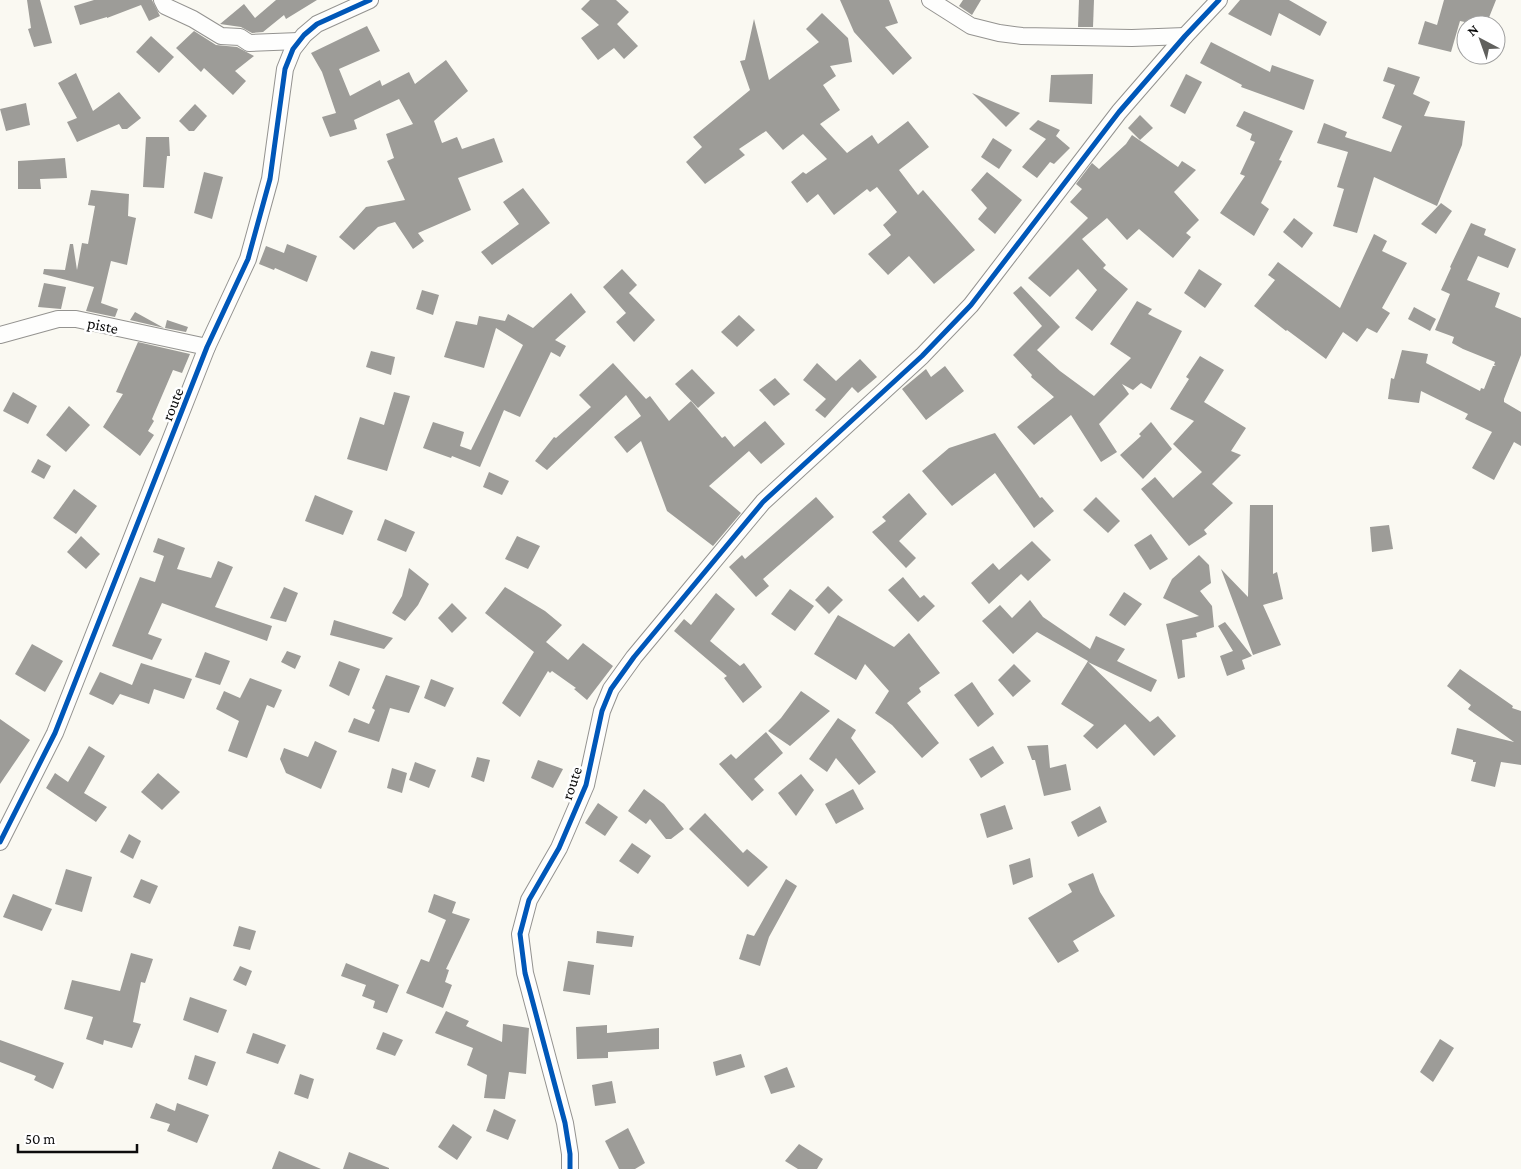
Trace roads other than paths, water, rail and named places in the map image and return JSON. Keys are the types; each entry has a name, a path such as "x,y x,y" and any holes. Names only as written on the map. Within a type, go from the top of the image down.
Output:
{"street":[{"path":"162,0 165,6 193,18 221,36 240,37 249,43 299,41"},
{"name":"route","path":"0,842 55,733 207,347 248,259 270,179 285,68 293,49 318,24 370,0"},
{"path":"930,0 953,17 971,26 999,33 1122,38 1184,36"},
{"name":"route","path":"570,1169 570,1154 565,1123 525,973 520,934 529,900 559,848 586,785 602,711 612,688 634,657 763,502 922,356 971,305 1119,112 1184,36 1219,0"},
{"name":"piste","path":"0,335 58,319 76,319 207,347"}]}
